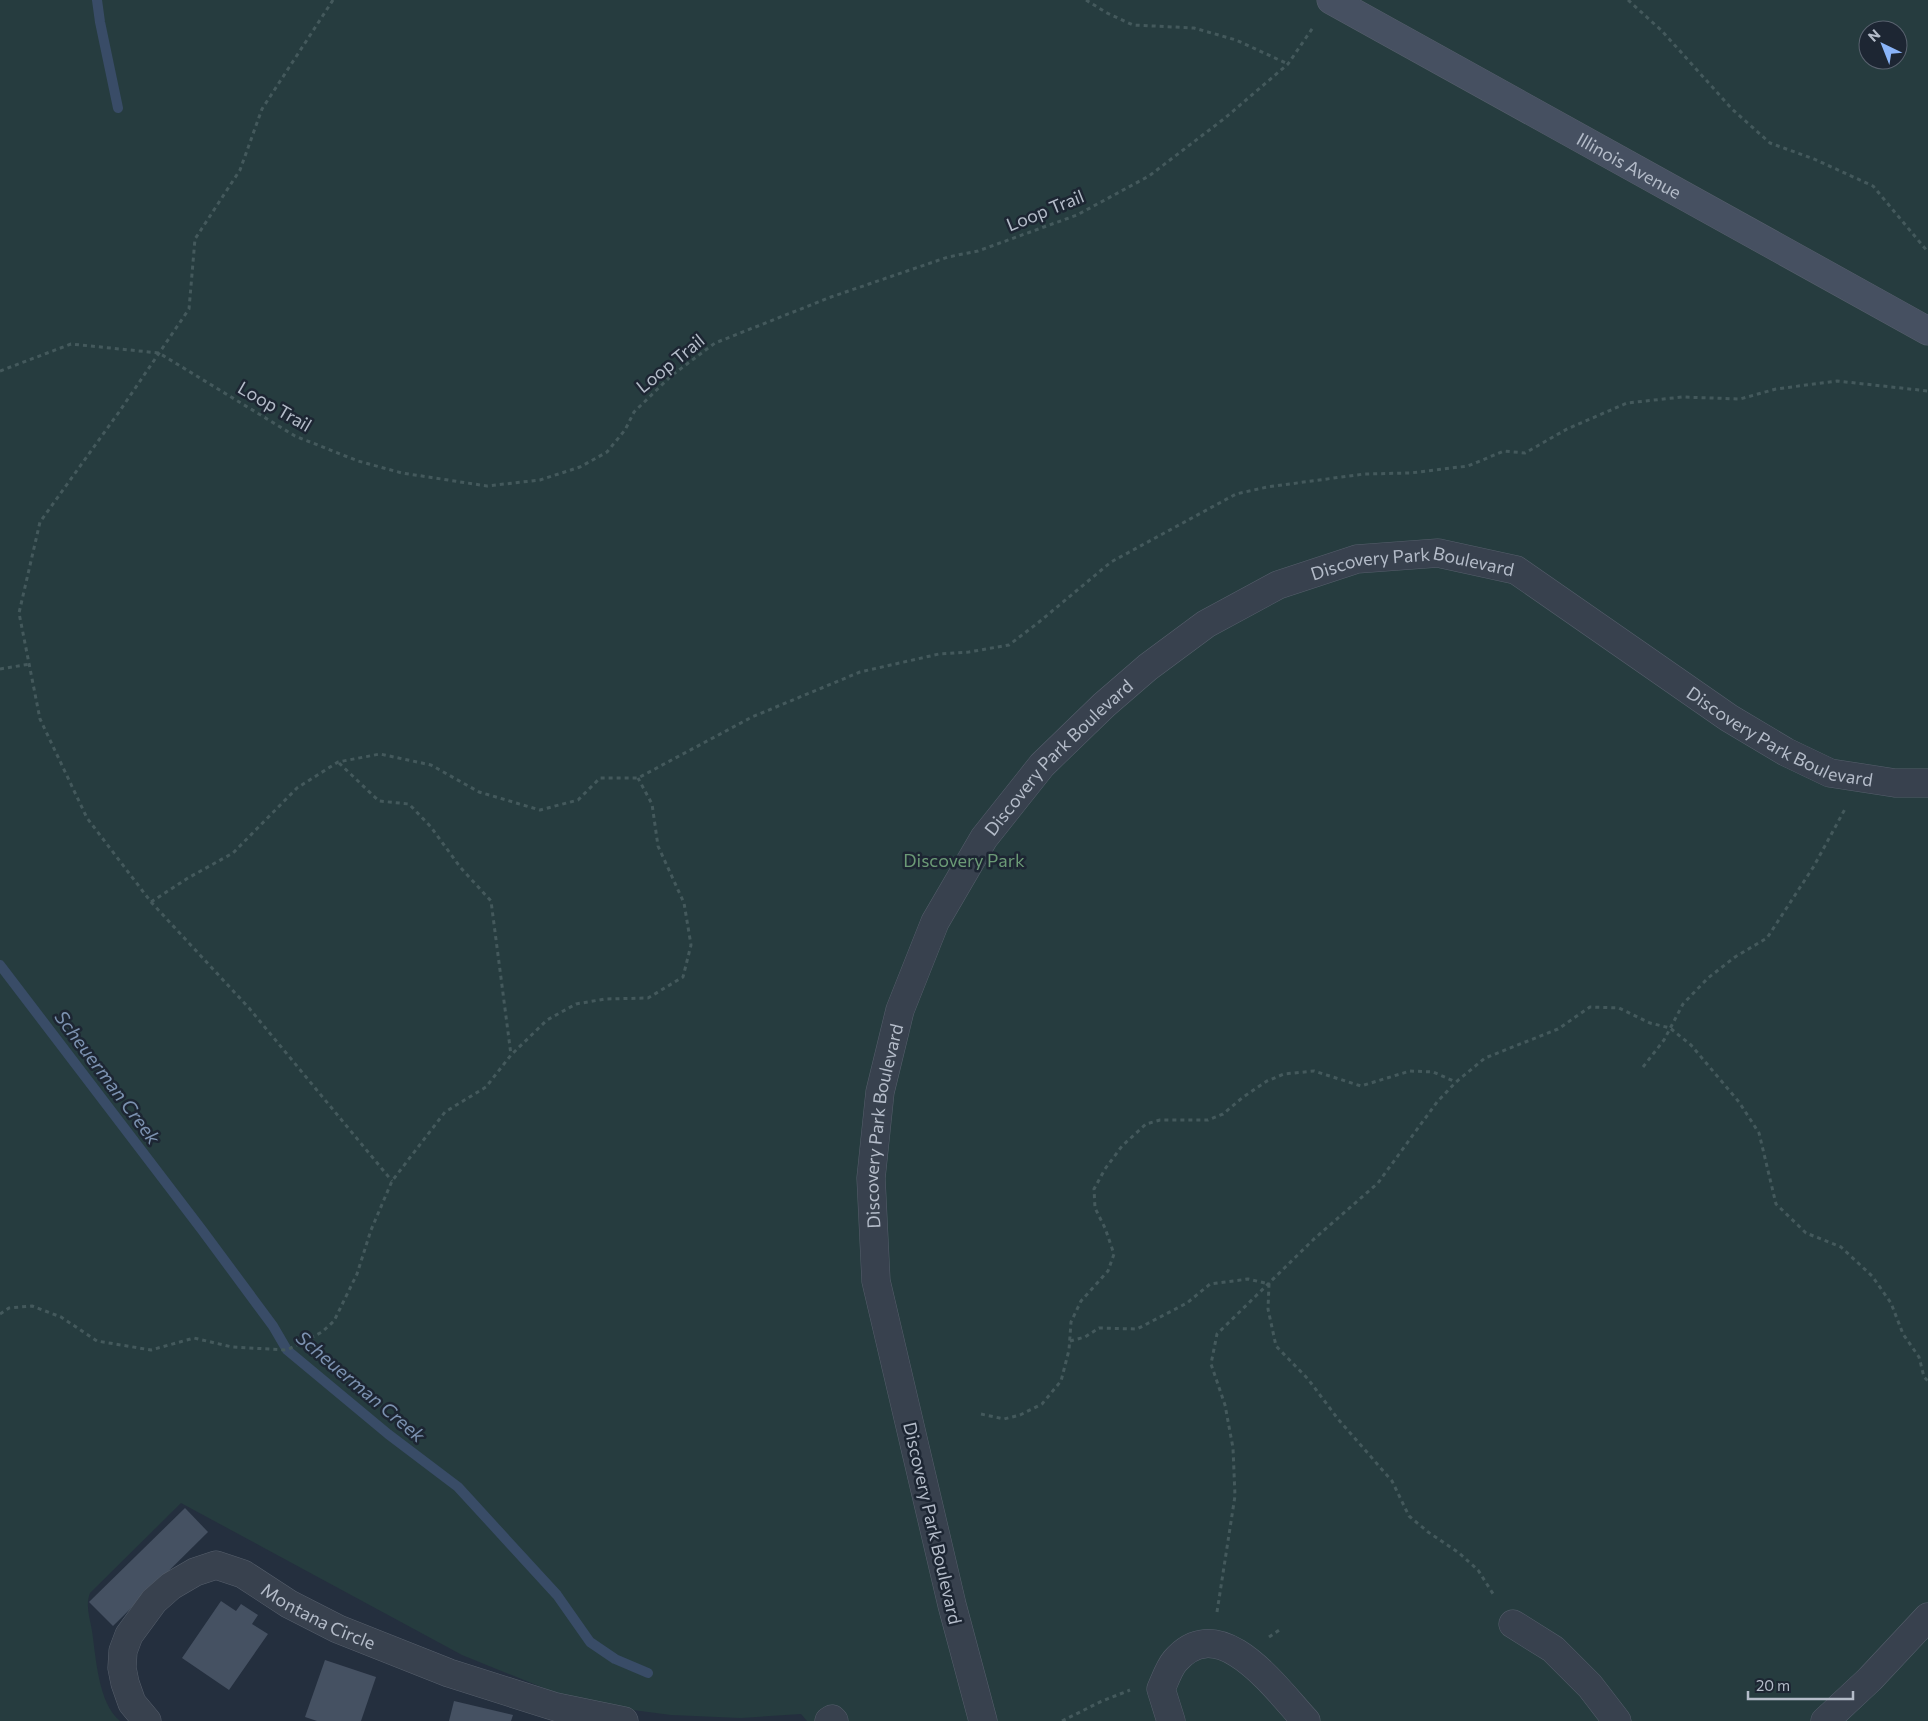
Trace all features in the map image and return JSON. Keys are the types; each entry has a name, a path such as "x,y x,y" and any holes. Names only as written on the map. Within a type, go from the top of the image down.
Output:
{"street":[{"name":"Illinois Avenue","path":"1324,11 1928,331"},
{"name":"Discovery Park Boulevard","path":"983,1721 952,1605 876,1281 871,1178 880,1092 900,1010 935,922 984,838 1042,765 1104,705 1148,667 1206,624 1278,585 1357,559 1438,553 1516,570 1728,718 1786,752 1830,773 1895,784 1928,783"},
{"name":"Montana Circle","path":"147,1721 132,1703 125,1683 122,1668 123,1651 129,1635 154,1600 171,1586 195,1572 216,1565 244,1574 289,1604 329,1625 449,1673 556,1706 624,1721"},
{"path":"1826,1721 1870,1679 1928,1617"},
{"path":"1512,1624 1553,1649 1590,1686 1617,1721"},
{"path":"1171,1721 1161,1689 1175,1661 1196,1645 1216,1644 1234,1650 1257,1668 1306,1721"}],"path":[{"path":"334,0 262,109 240,170 194,239 189,309 40,522 19,613 40,719 87,818 150,902 249,1008 392,1181"},
{"path":"1086,0 1107,13 1133,25 1194,28 1236,40 1288,64"},
{"path":"1628,0 1662,31 1732,109 1770,143 1814,159 1873,186 1928,252"},
{"name":"Loop Trail","path":"0,371 71,344 159,353 295,436 358,461 402,473 487,486 540,480 580,467 607,452 625,430 634,412 671,376 715,343 831,297 948,257 978,251 1077,215 1149,176 1225,118 1288,64 1324,11"},
{"path":"150,902 232,853 297,788 338,762 380,754 431,765 479,792 540,810 578,800 600,778 638,778 752,717 860,672 939,654 969,652 1009,645 1111,562 1236,494 1267,487 1364,474 1410,473 1468,466 1504,451 1525,453 1567,429 1627,403 1682,397 1740,399 1776,389 1837,381 1928,391"},
{"path":"0,669 30,664"},
{"path":"338,762 379,801 410,804 432,827 460,867 491,901 511,1055"},
{"path":"0,1314 10,1308 32,1306 61,1317 97,1341 151,1350 194,1338 232,1347 287,1350 322,1332 334,1321 345,1301 357,1274 371,1230 392,1181 445,1112 486,1087 511,1055 547,1020 576,1004 606,999 648,998 683,977 691,944 684,903 658,846 652,804 638,778"},
{"path":"1643,1067 1664,1040 1682,1004 1708,978 1735,957 1767,938 1814,866 1848,804"},
{"path":"1216,1644 1217,1613 1235,1496 1233,1448 1230,1430 1225,1405 1211,1364 1216,1334 1246,1304 1270,1284 1314,1239 1378,1183 1437,1102 1456,1082 1486,1058 1558,1029 1590,1007 1619,1008 1650,1023 1670,1028 1691,1045 1739,1102 1759,1133 1776,1204 1806,1233 1840,1247 1872,1276 1891,1303 1903,1334 1919,1357 1924,1376 1928,1380"},
{"path":"981,1414 1004,1419 1020,1415 1042,1404 1061,1381 1069,1350 1071,1322 1081,1302 1108,1271 1114,1254 1106,1228 1095,1208 1094,1190 1105,1169 1122,1146 1146,1124 1160,1120 1208,1120 1223,1114 1267,1081 1284,1074 1314,1071 1361,1086 1410,1071 1433,1072 1456,1082"},
{"path":"1070,1341 1085,1337 1099,1328 1137,1329 1187,1303 1210,1284 1248,1279 1270,1284"},
{"path":"1270,1284 1268,1309 1276,1346 1308,1379 1338,1419 1392,1481 1409,1516 1478,1570 1512,1624"},
{"path":"1264,1641 1281,1629"},
{"path":"1062,1721 1100,1702 1138,1687"}],"green space":[{"name":"Discovery Park","path":"0,0 1928,0 1928,1721 807,1721 801,1714 741,1718 671,1715 610,1707 551,1691 462,1655 181,1503 90,1593 88,1612 99,1679 107,1703 120,1721 0,1721"}],"building":[{"path":"185,1508 208,1532 113,1626 89,1602"},
{"path":"221,1601 236,1611 241,1604 258,1615 252,1624 268,1634 229,1690 182,1658"},
{"path":"325,1660 376,1677 361,1721 317,1721 305,1717"},
{"path":"454,1701 513,1715 511,1721 449,1721"}],"waterway":[{"name":"Scheuerman Creek","path":"97,0 118,108"},
{"name":"Scheuerman Creek","path":"0,965 202,1230 273,1326 287,1350 388,1434 458,1487 557,1595 590,1642 615,1659 648,1673"}]}
